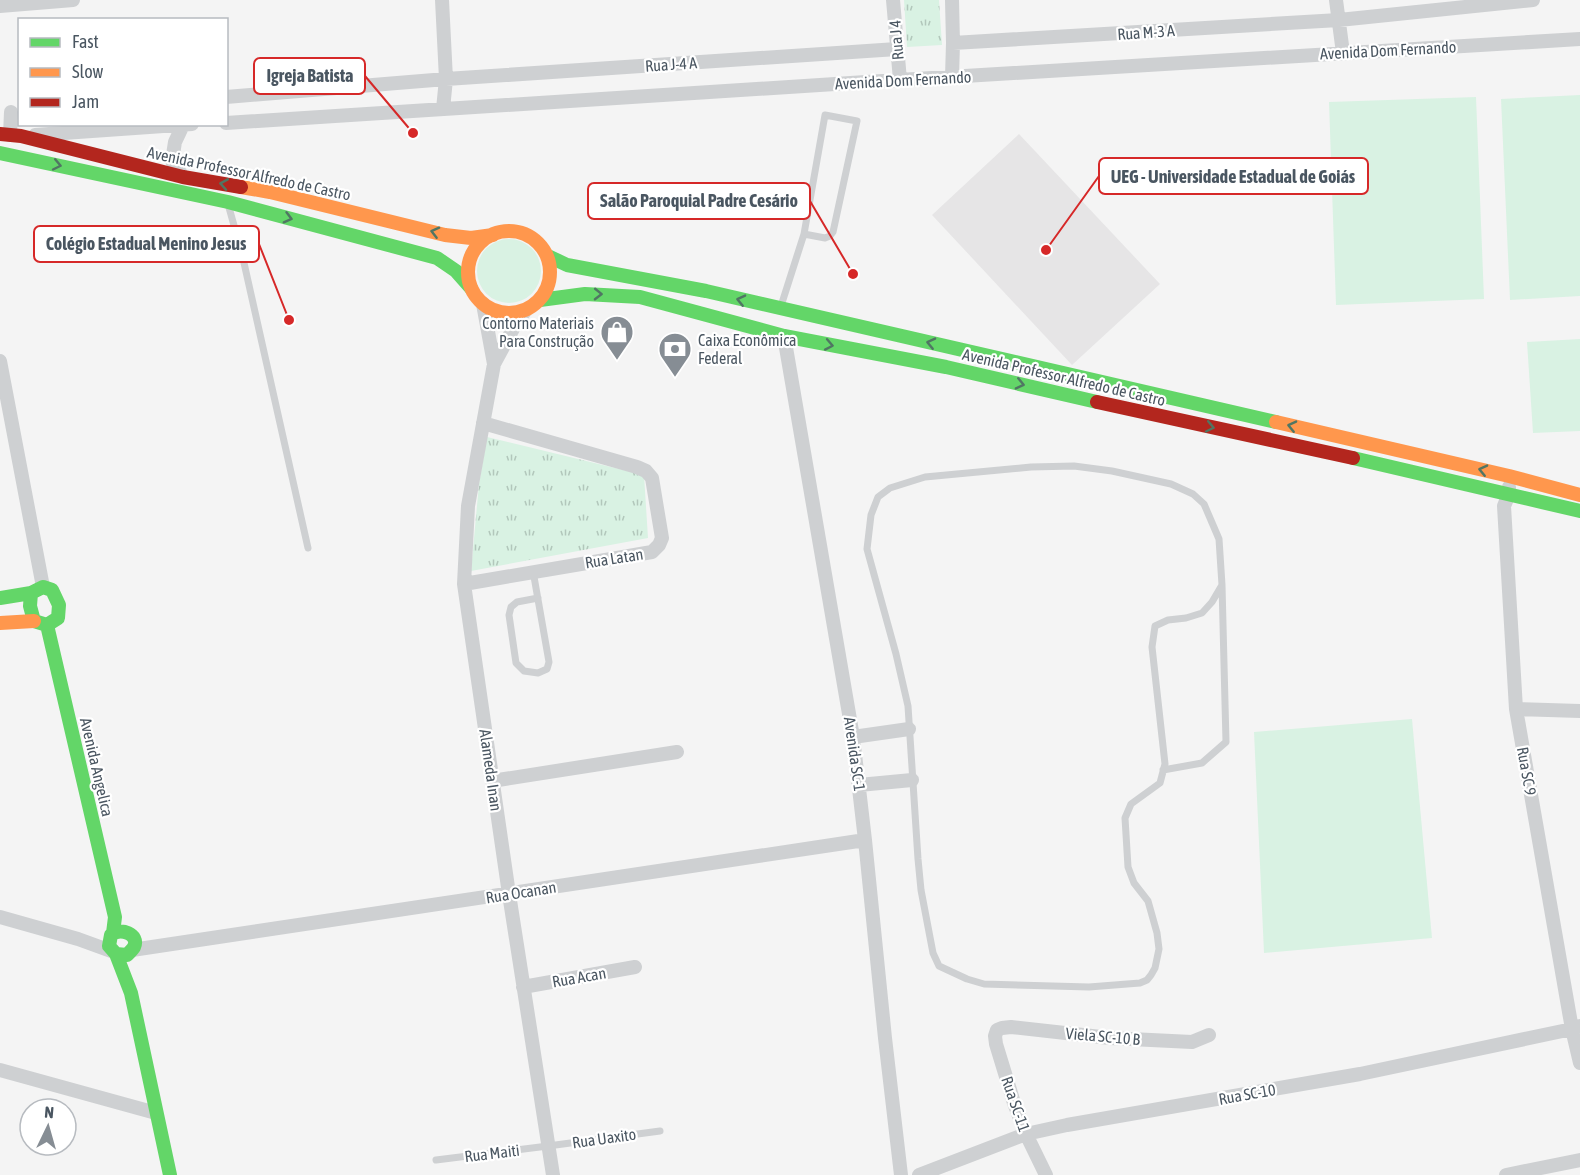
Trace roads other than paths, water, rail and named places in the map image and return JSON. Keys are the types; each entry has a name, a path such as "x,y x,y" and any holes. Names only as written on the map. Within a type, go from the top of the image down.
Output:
{"main road":[{"name":"Avenida Professor Alfredo de Castro","path":"10,135 183,177 270,192 445,235 471,238 492,235"},
{"name":"Avenida Professor Alfredo de Castro","path":"0,153 228,202 437,258 456,272 471,288"},
{"path":"514,231 525,234 535,240 548,256 551,272 548,287 540,300 525,310 503,313 493,310 476,297 471,288 468,272 471,257 480,244 492,235 514,231"},
{"name":"Avenida Professor Alfredo de Castro","path":"548,256 567,265 706,291 1509,476 1580,495"},
{"name":"Avenida Professor Alfredo de Castro","path":"540,300 585,294 640,297 784,336 946,367 1580,511"},
{"path":"37,590 30,606 41,623"},
{"path":"0,598 37,590 52,591 58,606 58,618 41,623 0,623"},
{"name":"Avenida Angelica","path":"41,623 121,944"},
{"path":"121,944 170,1175"}],"street":[{"path":"0,6 73,0"},
{"path":"442,0 446,79 444,109"},
{"name":"Rua J 4","path":"893,0 900,80"},
{"path":"951,0 952,77"},
{"path":"1336,0 1342,53"},
{"name":"Rua M-3 A","path":"953,44 1339,20 1533,0"},
{"name":"Avenida Dom Fernando","path":"228,123 1580,39"},
{"name":"Rua J-4 A","path":"228,97 446,79 897,49"},
{"path":"10,110 10,135 166,126"},
{"path":"183,126 175,142 172,161 183,177"},
{"name":"Alameda Inan","path":"483,304 494,364"},
{"name":"Alameda Inan","path":"525,310 494,364 468,506 464,584 508,894 553,1175"},
{"name":"Avenida SC-1","path":"784,336 854,737 901,1175"},
{"path":"0,361 37,590"},
{"name":"Rua Latan","path":"464,584 652,552 662,538 651,478 646,471 483,423"},
{"name":"Rua SC 9","path":"1509,476 1509,494 1504,506 1516,709 1576,1028 1580,1063"},
{"path":"1516,709 1580,711"},
{"path":"854,737 909,729"},
{"path":"492,781 677,752"},
{"path":"859,785 912,780"},
{"name":"Rua Ocanan","path":"0,917 78,939 121,944 177,943 866,840"},
{"name":"Rua Acan","path":"523,987 635,967"},
{"name":"Viela SC-10 B","path":"997,1030 1011,1027 1110,1038 1192,1042 1209,1035"},
{"name":"Rua SC-10","path":"919,1175 1026,1134 1360,1074 1576,1028"},
{"name":"Rua SC-11","path":"997,1030 996,1044 1014,1103 1046,1175"},
{"path":"0,1070 156,1113"},
{"path":"1506,1175 1580,1160"}],"lane":[{"path":"780,309 804,234 825,115 857,121 833,232 825,238 804,234"},
{"path":"228,202 242,254 308,549"},
{"path":"1163,770 1202,763 1226,742 1222,585 1219,539 1204,504 1193,494 1171,484 1112,471 1074,466 1031,467 925,477 890,488 878,497 871,515 867,549 908,706 921,890 933,952 939,966 967,980 984,984 1089,987 1140,983 1147,980 1155,968 1159,949 1157,933 1148,901 1134,883 1128,867 1125,818 1131,804 1160,783 1163,770 1165,764 1152,647 1155,626 1168,620 1202,613 1222,585"},
{"path":"533,572 538,598 549,662 547,669 538,674 524,671 516,663 509,615 511,607 517,602 538,598"},
{"name":"Rua Uaxito","path":"548,1146 660,1131"},
{"name":"Rua Maiti","path":"436,1160 548,1146"}],"place":[{"name":"Igreja Batista","path":"413,133"},
{"name":"UEG - Universidade Estadual de Goiás","path":"1046,250"},
{"name":"Salão Paroquial Padre Cesário","path":"853,274"},
{"name":"Colégio Estadual Menino Jesus","path":"289,320"},
{"name":"Contorno Materiais Para Construção","path":"617,361"},
{"name":"Caixa Econômica Federal","path":"675,378"}]}
